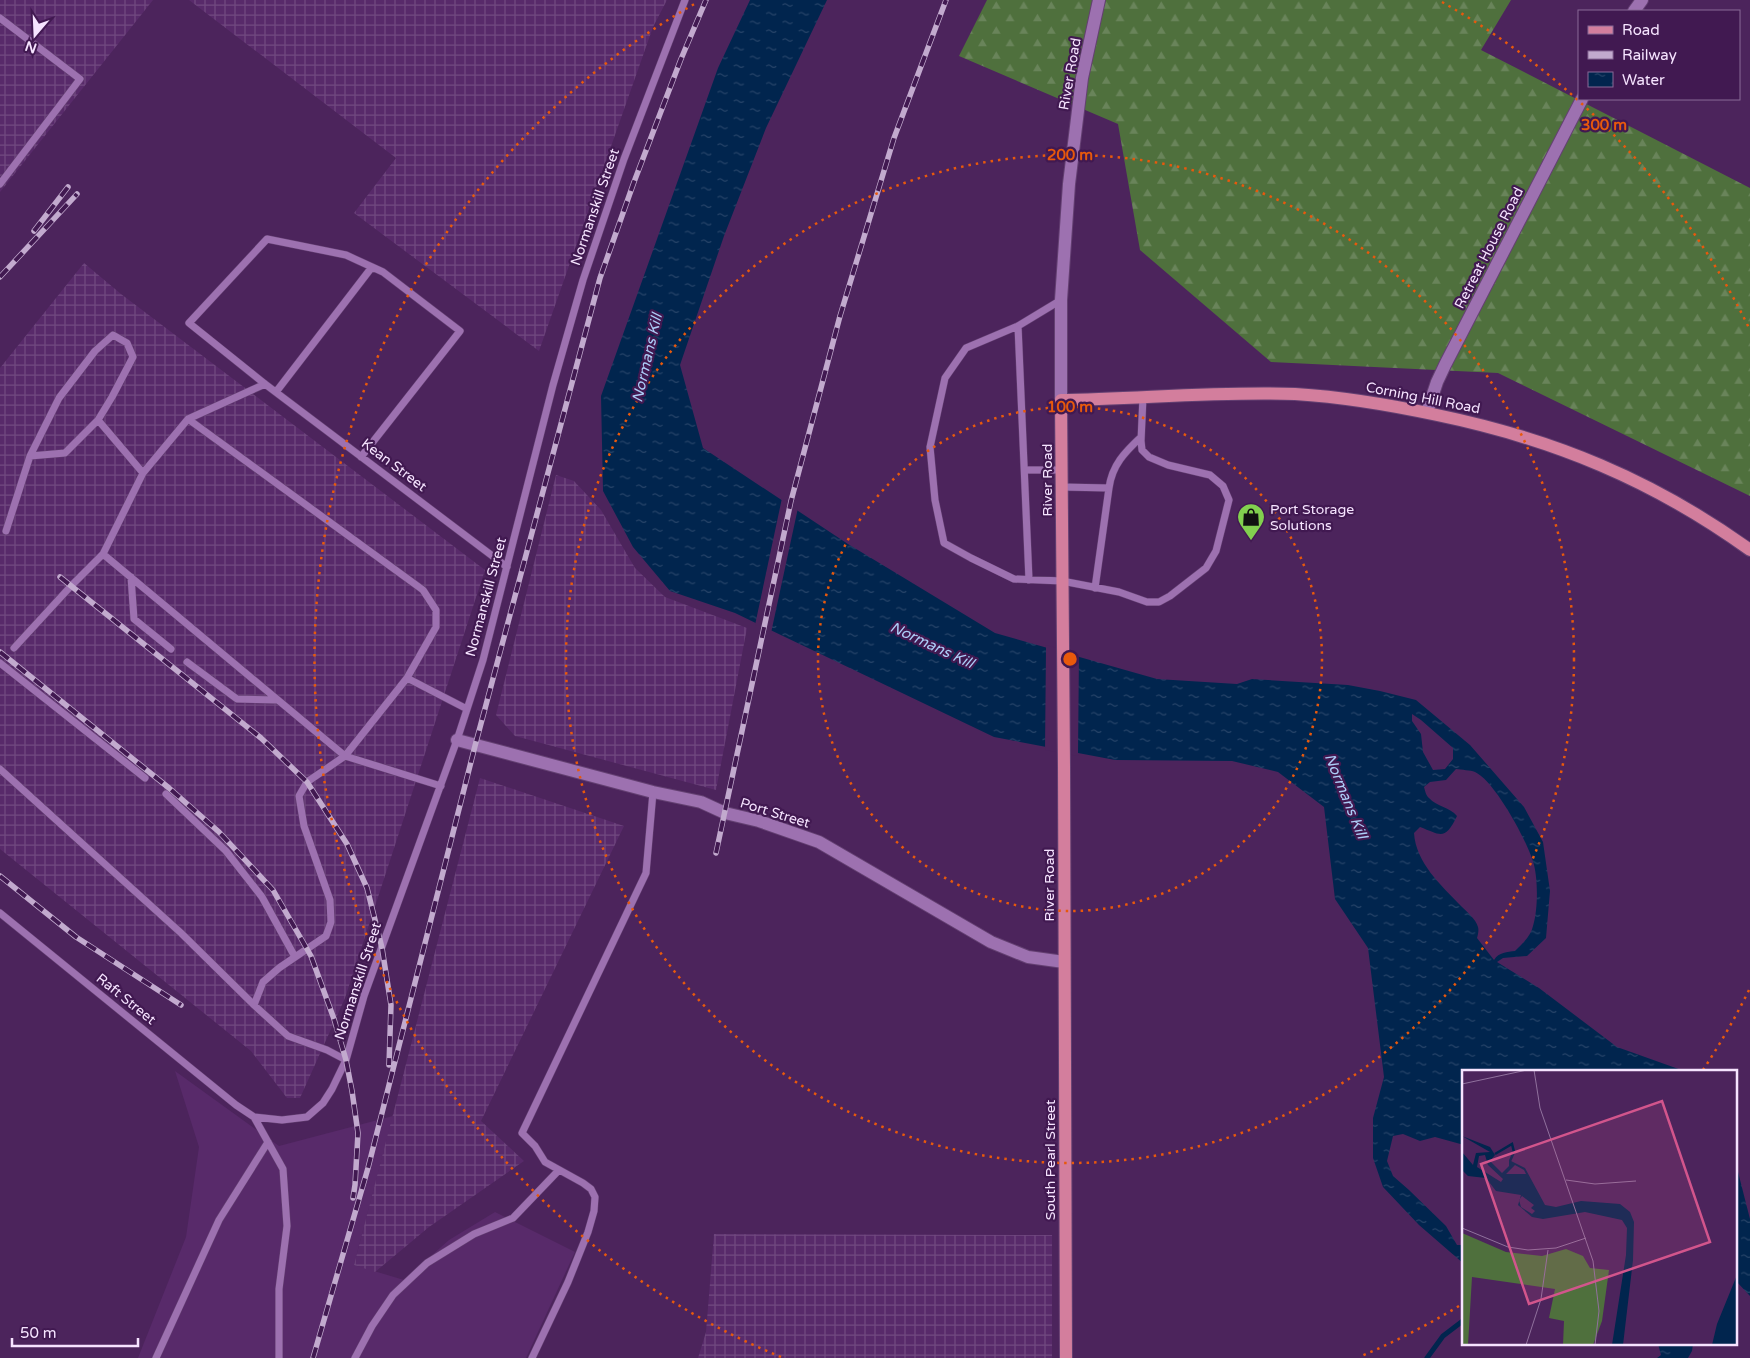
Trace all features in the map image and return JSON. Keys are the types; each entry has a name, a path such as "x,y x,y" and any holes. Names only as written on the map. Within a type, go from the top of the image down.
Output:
{"main road":[{"name":"Corning Hill Road","path":"1061,400 1220,394 1295,394 1427,412 1512,432 1606,466 1670,499 1731,536 1750,550"},
{"name":"River Road","path":"1061,400 1064,962"},
{"name":"South Pearl Street","path":"1064,962 1066,1358"}],"street":[{"name":"River Road","path":"1061,400 1061,300 1069,184 1082,78 1099,0"},
{"name":"Retreat House Road","path":"1427,412 1445,365 1581,100"},
{"name":"Port Street","path":"457,740 652,792 700,802 725,813 759,821 819,842 991,942 1028,957 1064,962"}],"lane":[{"name":"Normanskill Street","path":"254,1118 282,1120 307,1118 323,1104 346,1060 364,996 441,786 483,660 553,385 584,280 624,159 684,1"},
{"path":"0,18 80,79 0,184"},
{"name":"Kean Street","path":"372,267 346,255 267,239 189,323 276,392 507,567"},
{"path":"276,392 372,267 383,272 460,331 361,457"},
{"path":"1061,300 1018,326 966,348 945,378 930,447 935,500 944,543 1014,579 1062,582 1119,592 1147,602 1159,602 1170,596 1206,568 1216,551 1229,500 1223,486 1210,475 1168,465 1149,457 1142,450 1143,397"},
{"path":"1018,326 1029,580"},
{"path":"6,531 30,456 58,398 95,351 113,336 127,343 133,356 98,420 64,453 30,456"},
{"path":"14,648 103,554 143,473 188,419 266,384"},
{"path":"188,419 423,590 436,610 436,627 407,678 345,756 307,782 299,796 304,826 330,900 331,922 326,936 279,968 263,982 254,1005"},
{"path":"98,420 143,473"},
{"path":"1095,588 1110,481 1119,458 1141,437"},
{"path":"1025,470 1062,470"},
{"path":"1062,487 1109,488"},
{"path":"103,554 345,756 441,786"},
{"path":"131,577 134,619 171,650"},
{"path":"187,662 237,698 278,700"},
{"path":"0,663 145,778"},
{"path":"407,678 467,709"},
{"path":"0,768 181,933 288,1036 327,1050 346,1060"},
{"path":"532,1358 568,1282 588,1232 594,1211 594,1197 591,1189 583,1182 545,1162 535,1146 522,1132 646,873 652,792"},
{"path":"166,794 226,851 262,896 295,957"},
{"name":"Raft Street","path":"0,913 254,1118"},
{"path":"254,1118 283,1169 287,1226 280,1288 279,1358"},
{"path":"156,1358 218,1220 268,1142"},
{"path":"355,1358 372,1326 393,1295 427,1263 474,1234 513,1218 559,1170"}],"shaded area":[{"path":"0,0 153,0 0,192"},
{"path":"189,0 667,0 653,27 539,351 354,213 396,158"},
{"path":"84,263 121,294 485,570 345,998 300,1098 287,1098 251,1051 0,849 0,368"},
{"path":"556,475 574,481 601,510 635,568 665,597 747,628 716,790 515,736 496,715"},
{"path":"480,778 624,826 481,1121 524,1161 429,1227 375,1272 354,1265"},
{"path":"175,1071 279,1146 393,1116 354,1265 404,1280 449,1240 495,1212 575,1252 526,1358 138,1358 186,1237 199,1147"},
{"path":"714,1234 1052,1235 1052,1358 698,1358 706,1332"}],"green space":[{"path":"987,0 1511,0 1481,50 1750,188 1750,496 1498,373 1271,362 1140,250 1118,124 959,56"}],"water":[{"name":"Normans Kill","path":"750,0 827,0 766,128 724,236 680,365 703,448 848,544 995,633 1157,679 1237,684 1252,679 1348,685 1416,700 1470,745 1524,807 1543,842 1550,891 1546,938 1527,956 1503,958 1497,962 1539,988 1617,1047 1681,1070 1462,1070 1462,1144 1435,1137 1420,1141 1403,1134 1393,1136 1387,1161 1393,1176 1446,1226 1457,1245 1462,1245 1462,1262 1419,1225 1383,1187 1373,1158 1373,1118 1384,1077 1368,948 1335,899 1324,807 1278,772 1232,761 1115,760 994,737 735,613 670,591 633,547 603,491 601,396 718,68","holes":["1412,714 1453,748 1453,759 1445,769 1433,770 1423,752 1421,734 1412,721","1456,769 1475,772 1483,778 1501,800 1531,855 1535,872 1537,904 1532,930 1526,940 1515,951 1501,954 1494,960 1477,938 1477,924 1471,915 1445,890 1424,864 1419,854 1414,833 1420,827 1438,834 1446,833 1457,816 1432,801 1427,796 1424,787 1430,782 1446,780"]},
{"path":"1738,1172 1750,1219 1750,1296 1738,1283"},
{"path":"1659,1346 1693,1346 1688,1358 1657,1358 1661,1355"}],"pier":[{"path":"782,498 798,508 771,633 755,625"},
{"path":"1046,645 1079,654 1078,756 1045,750"}],"waterway":[{"path":"1427,1358 1443,1336 1462,1322"}],"railway":[{"path":"313,1358 368,1168 475,746 600,278 634,182 681,59 706,0"},
{"path":"716,853 791,501 840,316 894,138 946,0"},
{"path":"34,231 68,187"},
{"path":"0,277 77,194"},
{"path":"60,577 261,738 307,782 347,844 367,888 382,948 391,1005 389,1065"},
{"path":"0,652 169,788 219,832 273,890 311,956 334,1019 346,1060 358,1133 353,1198"},
{"path":"0,876 76,937 181,1005"}],"place":[{"name":"Port Storage Solutions","path":"1251,541"}]}
